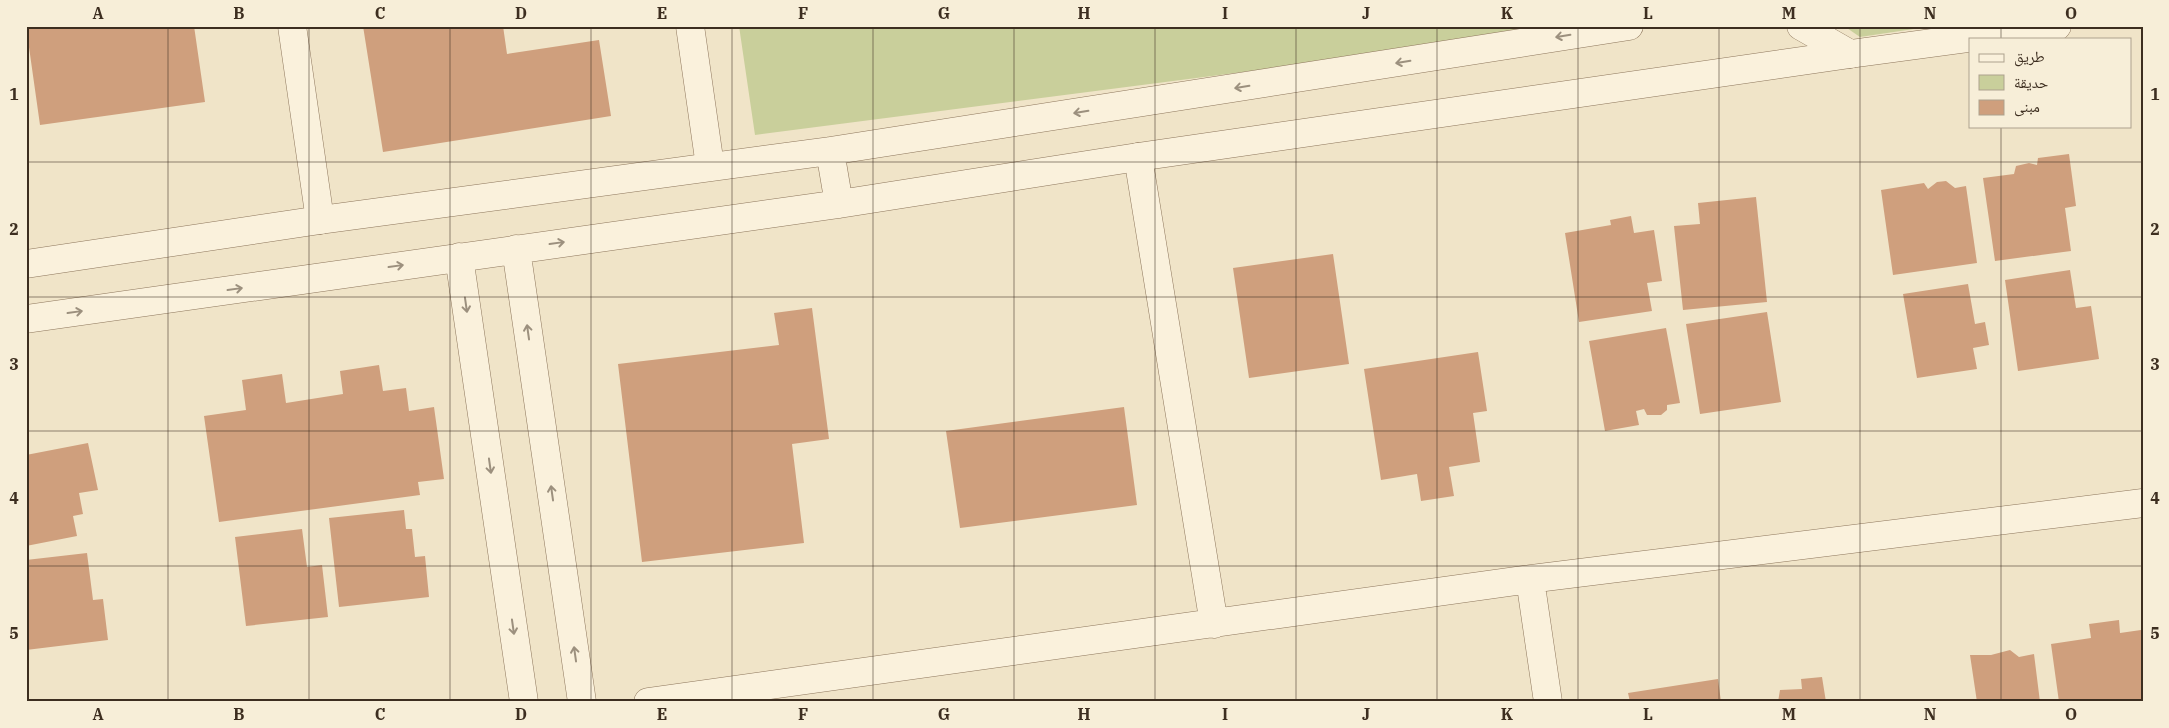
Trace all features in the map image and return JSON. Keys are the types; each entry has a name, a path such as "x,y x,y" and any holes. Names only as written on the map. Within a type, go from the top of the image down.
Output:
{"street":[{"path":"292,26 320,220"},
{"path":"690,26 710,166"},
{"path":"26,264 320,220 830,151 1629,26"},
{"path":"1801,26 1850,54"},
{"path":"26,319 839,204 1138,157 2057,26"},
{"path":"830,151 839,204"},
{"path":"1138,157 1214,624"},
{"path":"516,249 582,702"},
{"path":"459,257 524,702"},
{"path":"648,702 1530,579 2143,503"},
{"path":"1530,579 1548,702"}],"green space":[{"path":"739,26 1599,26 755,135"},
{"path":"1844,26 1934,26 1860,37"}],"building":[{"path":"26,26 194,26 205,102 40,125"},
{"path":"363,26 503,26 507,54 599,40 611,116 383,152"},
{"path":"2069,154 2076,206 2065,208 2071,251 1995,261 1983,178 2014,174 2016,166 2029,163 2037,165 2038,158"},
{"path":"1946,181 1955,188 1966,186 1977,263 1893,275 1881,190 1924,183 1928,189 1937,182"},
{"path":"1756,197 1767,302 1683,310 1674,226 1700,224 1698,203"},
{"path":"1631,216 1634,233 1654,230 1662,281 1647,283 1652,311 1579,322 1565,233 1611,225 1610,220"},
{"path":"1333,254 1349,364 1249,378 1233,268"},
{"path":"2070,270 2076,308 2091,306 2099,359 2018,371 2005,280"},
{"path":"1968,284 1975,324 1985,322 1989,345 1973,348 1977,369 1917,378 1903,294"},
{"path":"812,308 829,439 792,444 804,543 642,562 618,364 779,345 774,313"},
{"path":"1767,312 1781,402 1700,414 1686,324"},
{"path":"1666,328 1680,403 1667,405 1667,410 1661,415 1647,415 1644,409 1636,411 1639,425 1605,431 1589,341"},
{"path":"1478,352 1487,411 1473,413 1480,462 1449,467 1454,496 1421,501 1417,474 1381,480 1364,369"},
{"path":"379,365 383,391 406,388 409,411 434,407 444,479 418,482 420,495 219,522 204,416 246,410 242,380 282,374 286,403 343,394 340,371"},
{"path":"1124,407 1137,505 960,528 946,431"},
{"path":"88,443 98,490 79,493 83,514 73,516 77,536 26,546 26,455"},
{"path":"404,510 406,529 412,529 415,557 425,556 429,597 339,607 329,518"},
{"path":"302,529 307,567 322,565 328,617 246,626 235,537"},
{"path":"87,553 93,600 103,599 108,640 26,650 26,560"},
{"path":"2119,620 2120,633 2141,630 2143,702 2059,702 2051,644 2091,638 2089,624"},
{"path":"2010,650 2019,657 2034,654 2040,702 1977,702 1970,655 1991,655"},
{"path":"1822,677 1826,702 1778,702 1780,690 1802,689 1801,679"},
{"path":"1718,679 1721,702 1630,702 1628,693"}]}
